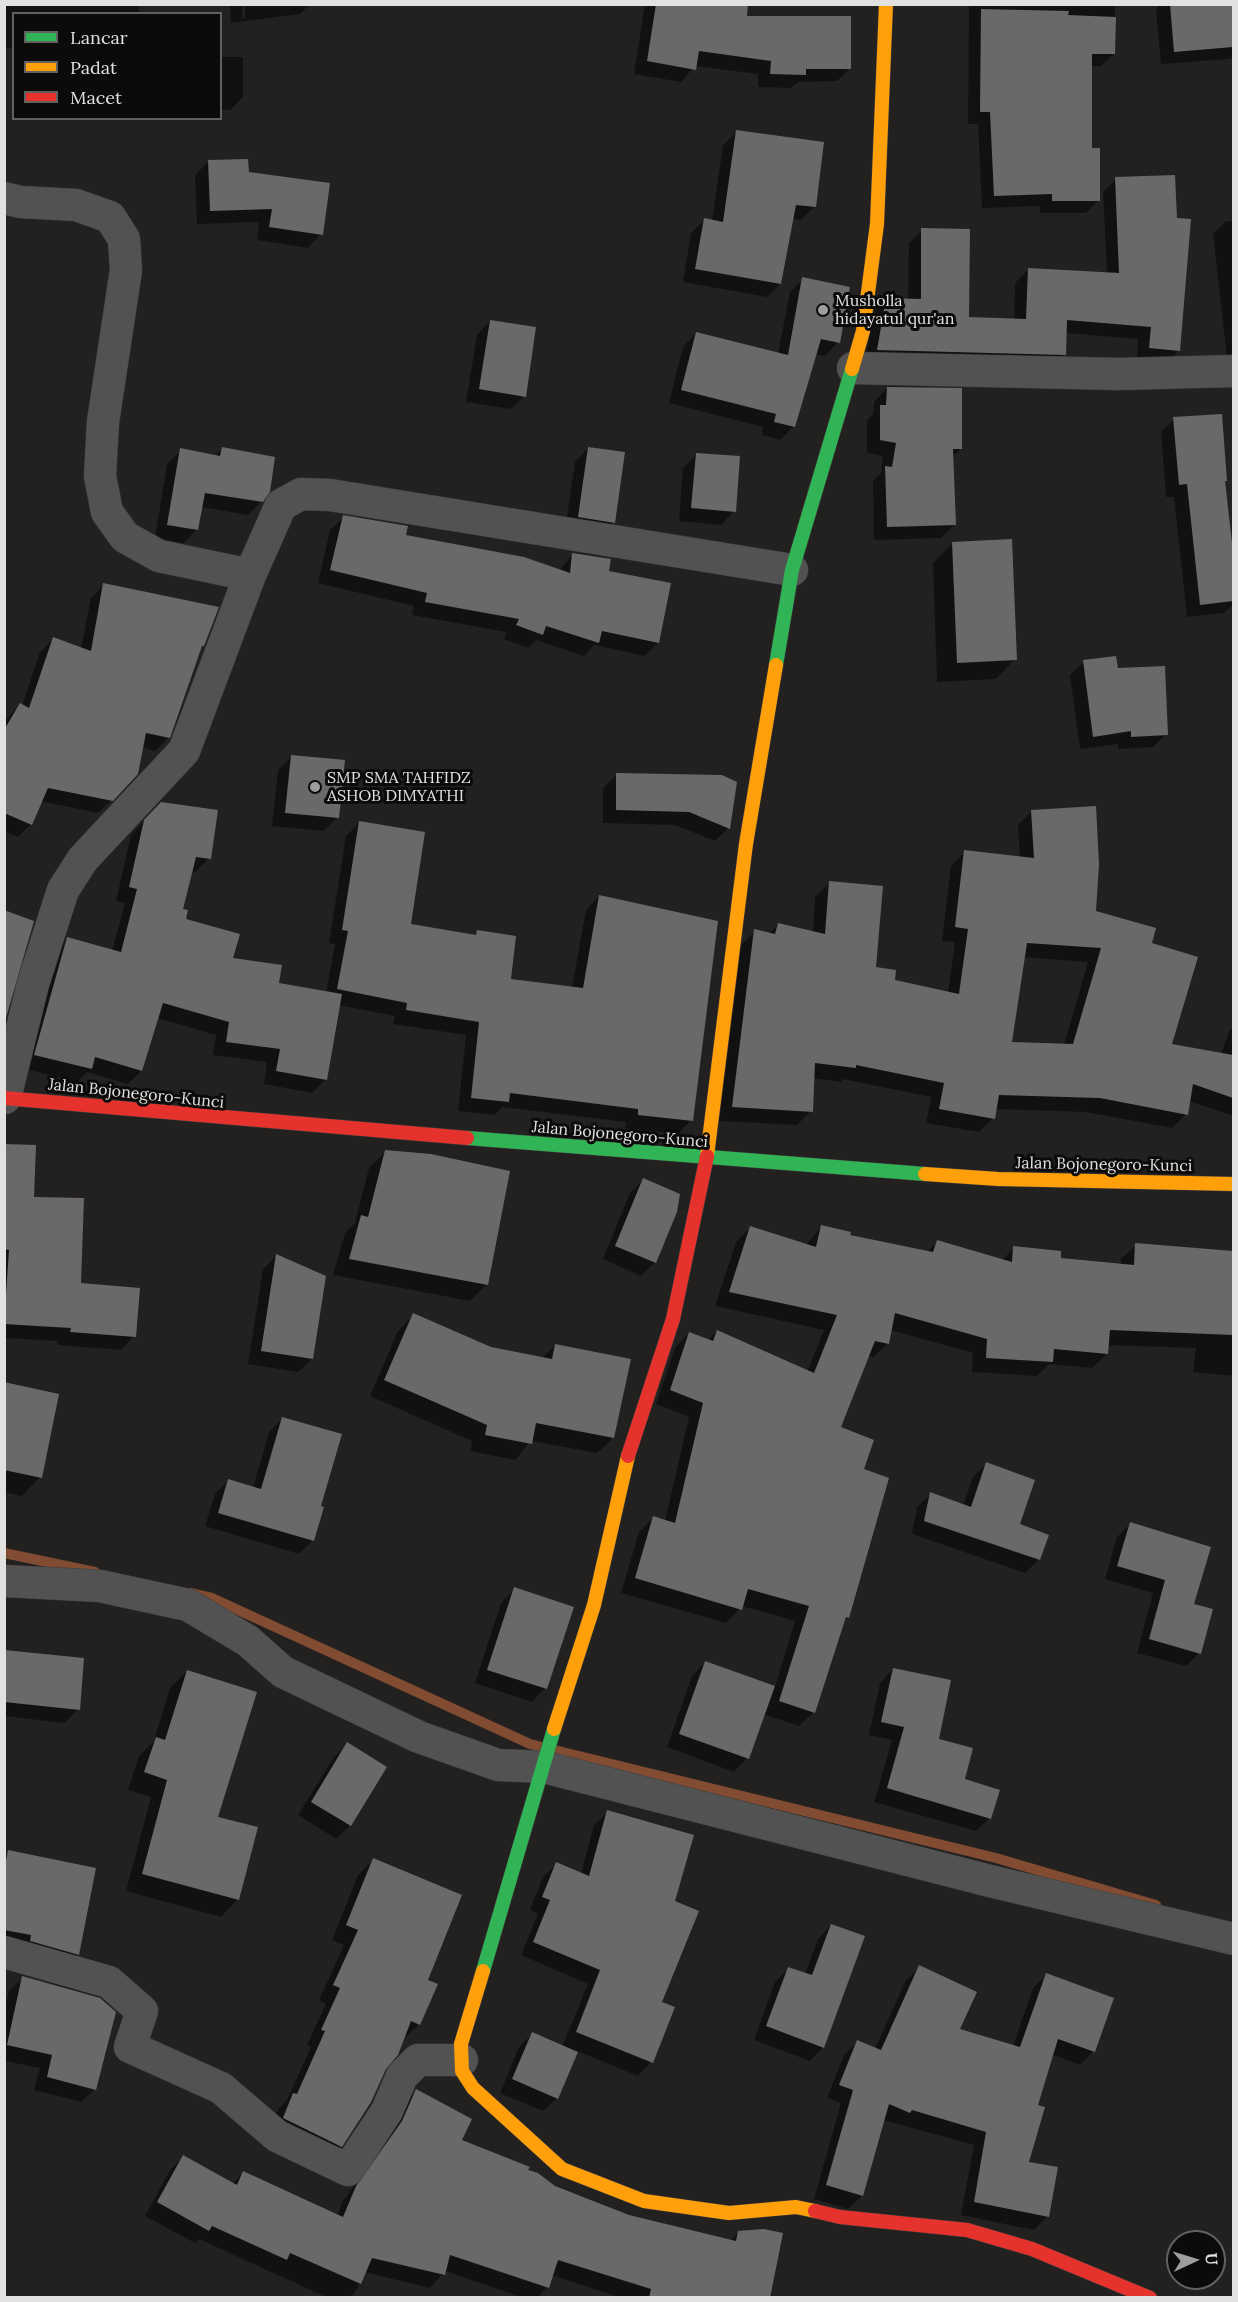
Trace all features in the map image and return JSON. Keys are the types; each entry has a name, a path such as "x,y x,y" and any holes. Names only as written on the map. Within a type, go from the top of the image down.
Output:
{"street":[{"path":"886,4 877,224 863,331 792,570 746,844 707,1159 673,1319 629,1454 594,1605 557,1718 461,2044 462,2071 473,2088 562,2169 644,2201 729,2213 796,2207 840,2217 967,2230 1032,2249 1150,2298"},
{"path":"4,198 20,202 76,206 110,217 124,239 126,270 103,422 99,476 107,512 125,537 159,556 250,575"},
{"path":"853,368 1119,374 1233,371"},
{"path":"5,1098 33,984 63,890 83,859 184,751 250,575 281,505 301,494 330,495 792,570"},
{"name":"Jalan Bojonegoro-Kunci","path":"5,1098 707,1159 998,1179 1233,1184"},
{"path":"4,1581 100,1586 188,1605 248,1641 283,1672 418,1737 498,1765 545,1762 990,1881 1233,1939"},
{"path":"4,1952 109,1982 142,2011 130,2047 221,2088 277,2136 348,2170 387,2111 402,2076 418,2060 462,2060"}],"building":[{"path":"656,4 748,4 747,16 851,16 851,69 806,69 806,75 770,74 771,61 699,51 696,70 647,61"},
{"path":"1170,4 1233,4 1233,47 1174,52"},
{"path":"981,9 1069,11 1068,15 1116,17 1115,54 1092,54 1092,148 1100,148 1100,201 1052,201 1052,194 994,196 990,112 980,112"},
{"path":"736,130 824,142 816,207 796,205 781,284 695,269 704,218 723,222"},
{"path":"248,159 249,172 330,183 323,235 269,227 272,209 210,211 208,160"},
{"path":"1175,175 1177,218 1191,219 1180,351 1149,348 1151,327 1067,320 1066,355 877,350 886,298 921,299 921,228 970,229 969,317 1026,319 1028,268 1119,273 1115,177"},
{"path":"802,277 850,287 840,343 821,339 795,427 774,422 776,414 681,390 696,332 788,355"},
{"path":"490,320 536,327 526,397 479,389"},
{"path":"887,387 962,388 962,449 953,449 956,525 887,527 885,466 892,467 896,443 880,440 880,405 886,405"},
{"path":"1222,414 1227,481 1225,481 1233,552 1233,601 1200,605 1187,484 1179,485 1173,417"},
{"path":"222,447 275,457 270,492 263,502 205,493 198,530 167,525 180,448 220,456"},
{"path":"588,447 625,452 615,523 578,517"},
{"path":"696,453 740,456 736,512 691,508"},
{"path":"343,515 408,526 406,535 524,557 570,573 572,553 611,559 609,571 671,583 659,643 602,631 599,643 546,626 543,635 516,625 519,619 425,602 427,593 330,570"},
{"path":"1012,539 1017,660 957,663 952,542"},
{"path":"103,583 219,607 204,646 202,646 170,738 146,733 138,774 113,801 48,788 32,825 4,813 4,730 20,703 29,708 53,637 91,651"},
{"path":"1116,656 1118,668 1165,666 1168,735 1131,737 1131,731 1093,737 1083,660"},
{"name":"SMP SMA TAHFIDZ ASHOB DIMYATHI","path":"291,755 345,760 339,818 285,813"},
{"path":"616,773 722,775 737,782 730,829 689,812 616,810"},
{"path":"161,802 218,810 211,859 196,857 183,909 188,910 186,919 240,934 233,958 282,965 279,983 342,994 327,1080 276,1071 280,1049 226,1042 229,1022 163,1003 142,1071 95,1057 92,1069 34,1055 67,937 121,952 137,889 129,887 144,820"},
{"path":"1096,806 1099,864 1096,911 1156,928 1152,943 1198,957 1172,1044 1233,1055 1233,1098 1193,1084 1188,1115 1100,1098 999,1095 995,1119 939,1109 944,1083 856,1065 856,1068 815,1063 813,1112 732,1107 754,929 775,934 778,923 825,934 829,881 883,886 876,967 896,970 895,980 959,994 968,929 955,927 964,850 1034,858 1031,810","holes":["1027,943 1101,948 1073,1044 1012,1042"]},
{"path":"359,821 425,832 411,924 476,935 477,930 516,936 511,979 583,988 599,895 718,921 693,1121 638,1115 638,1109 510,1093 509,1102 471,1098 479,1022 406,1010 407,1003 337,989 348,931 342,930"},
{"path":"4,910 34,921 4,1025"},
{"path":"4,1144 36,1145 34,1197 84,1198 81,1283 140,1288 136,1337 70,1332 71,1328 4,1324 9,1250 4,1249"},
{"path":"385,1150 431,1154 510,1171 488,1285 349,1259 361,1215 368,1217"},
{"path":"643,1178 680,1194 677,1212 656,1263 615,1246"},
{"path":"821,1225 851,1232 850,1235 933,1252 937,1240 1012,1262 1013,1246 1061,1251 1061,1258 1134,1265 1135,1243 1233,1251 1233,1335 1110,1330 1108,1354 1054,1349 1053,1362 986,1358 987,1339 895,1313 889,1344 875,1341 841,1427 874,1440 864,1469 889,1478 849,1618 846,1617 815,1713 779,1701 809,1606 748,1589 742,1610 635,1578 653,1516 675,1523 703,1403 670,1390 689,1332 713,1341 717,1330 814,1373 837,1315 729,1292 750,1226 816,1247"},
{"path":"276,1254 326,1276 313,1359 261,1351"},
{"path":"413,1313 491,1347 552,1359 555,1344 631,1359 614,1438 536,1423 532,1444 485,1435 487,1425 384,1380"},
{"path":"4,1382 59,1394 42,1478 4,1470"},
{"path":"282,1417 342,1434 321,1506 324,1507 314,1541 218,1513 228,1479 261,1489"},
{"path":"986,1462 1035,1480 1020,1524 1049,1535 1040,1560 924,1521 930,1492 971,1507"},
{"path":"1130,1522 1211,1547 1194,1604 1213,1609 1201,1654 1149,1639 1165,1580 1117,1566"},
{"path":"514,1587 574,1607 547,1689 487,1670"},
{"path":"4,1650 84,1658 80,1710 4,1702"},
{"path":"705,1661 775,1686 749,1759 679,1734"},
{"path":"893,1668 951,1680 939,1739 973,1748 965,1779 1000,1790 991,1819 887,1788 904,1727 881,1722"},
{"path":"187,1670 257,1692 218,1817 258,1827 239,1900 142,1874 167,1780 144,1772 156,1737 165,1740"},
{"path":"347,1742 387,1767 351,1826 311,1802"},
{"path":"607,1810 694,1835 675,1901 699,1911 662,2002 675,2007 653,2063 576,2032 600,1970 533,1942 550,1900 542,1897 556,1862 589,1876"},
{"path":"8,1850 96,1868 79,1955 30,1941 31,1935 4,1930 4,1871"},
{"path":"373,1858 462,1895 428,1980 438,1984 420,2025 411,2021 398,2055 386,2069 371,2102 342,2147 283,2118 293,2093 297,2094 325,2031 321,2030 340,1988 333,1985 358,1930 346,1925"},
{"path":"831,1924 865,1936 824,2048 766,2026 788,1967 812,1975"},
{"path":"919,1965 977,1992 960,2029 1020,2047 1046,1973 1114,1998 1095,2052 1058,2039 1038,2105 1045,2107 1029,2162 1058,2167 1049,2217 974,2202 986,2132 912,2110 910,2113 889,2104 863,2196 826,2185 853,2090 839,2085 857,2040 881,2050"},
{"path":"22,1976 100,1998 116,2012 96,2090 47,2077 52,2055 7,2045"},
{"path":"532,2032 578,2052 558,2099 512,2079"},
{"path":"416,2089 472,2119 462,2140 530,2167 528,2170 538,2173 555,2186 629,2215 736,2241 738,2231 764,2229 783,2233 770,2298 649,2298 651,2289 558,2260 549,2288 450,2255 445,2275 372,2258 361,2284 290,2253 287,2260 212,2226 209,2231 157,2202 183,2155 237,2185 243,2171 343,2217 356,2186 402,2121"}],"waterway":[{"path":"4,1553 95,1572"},
{"path":"190,1593 212,1598 530,1744 996,1858 1156,1905"}],"traffic: fast":[{"path":"776,665 792,570 852,369"},
{"path":"467,1138 925,1174"},
{"path":"483,1971 554,1729"}],"traffic: slow":[{"path":"852,369 863,331 877,224 886,4"},
{"path":"707,1156 746,844 776,665"},
{"path":"925,1174 998,1179 1234,1184"},
{"path":"554,1729 594,1605 628,1456"},
{"path":"483,1971 461,2044 462,2071 473,2088 562,2169 644,2201 729,2213 796,2207 815,2211"}],"traffic: jam":[{"path":"4,1098 467,1138"},
{"path":"628,1456 673,1319 707,1156"},
{"path":"815,2211 840,2217 967,2230 1032,2249 1150,2298"}],"place":[{"name":"Musholla hidayatul qur'an","path":"823,310"},
{"name":"SMP SMA TAHFIDZ ASHOB DIMYATHI","path":"315,787"}]}
